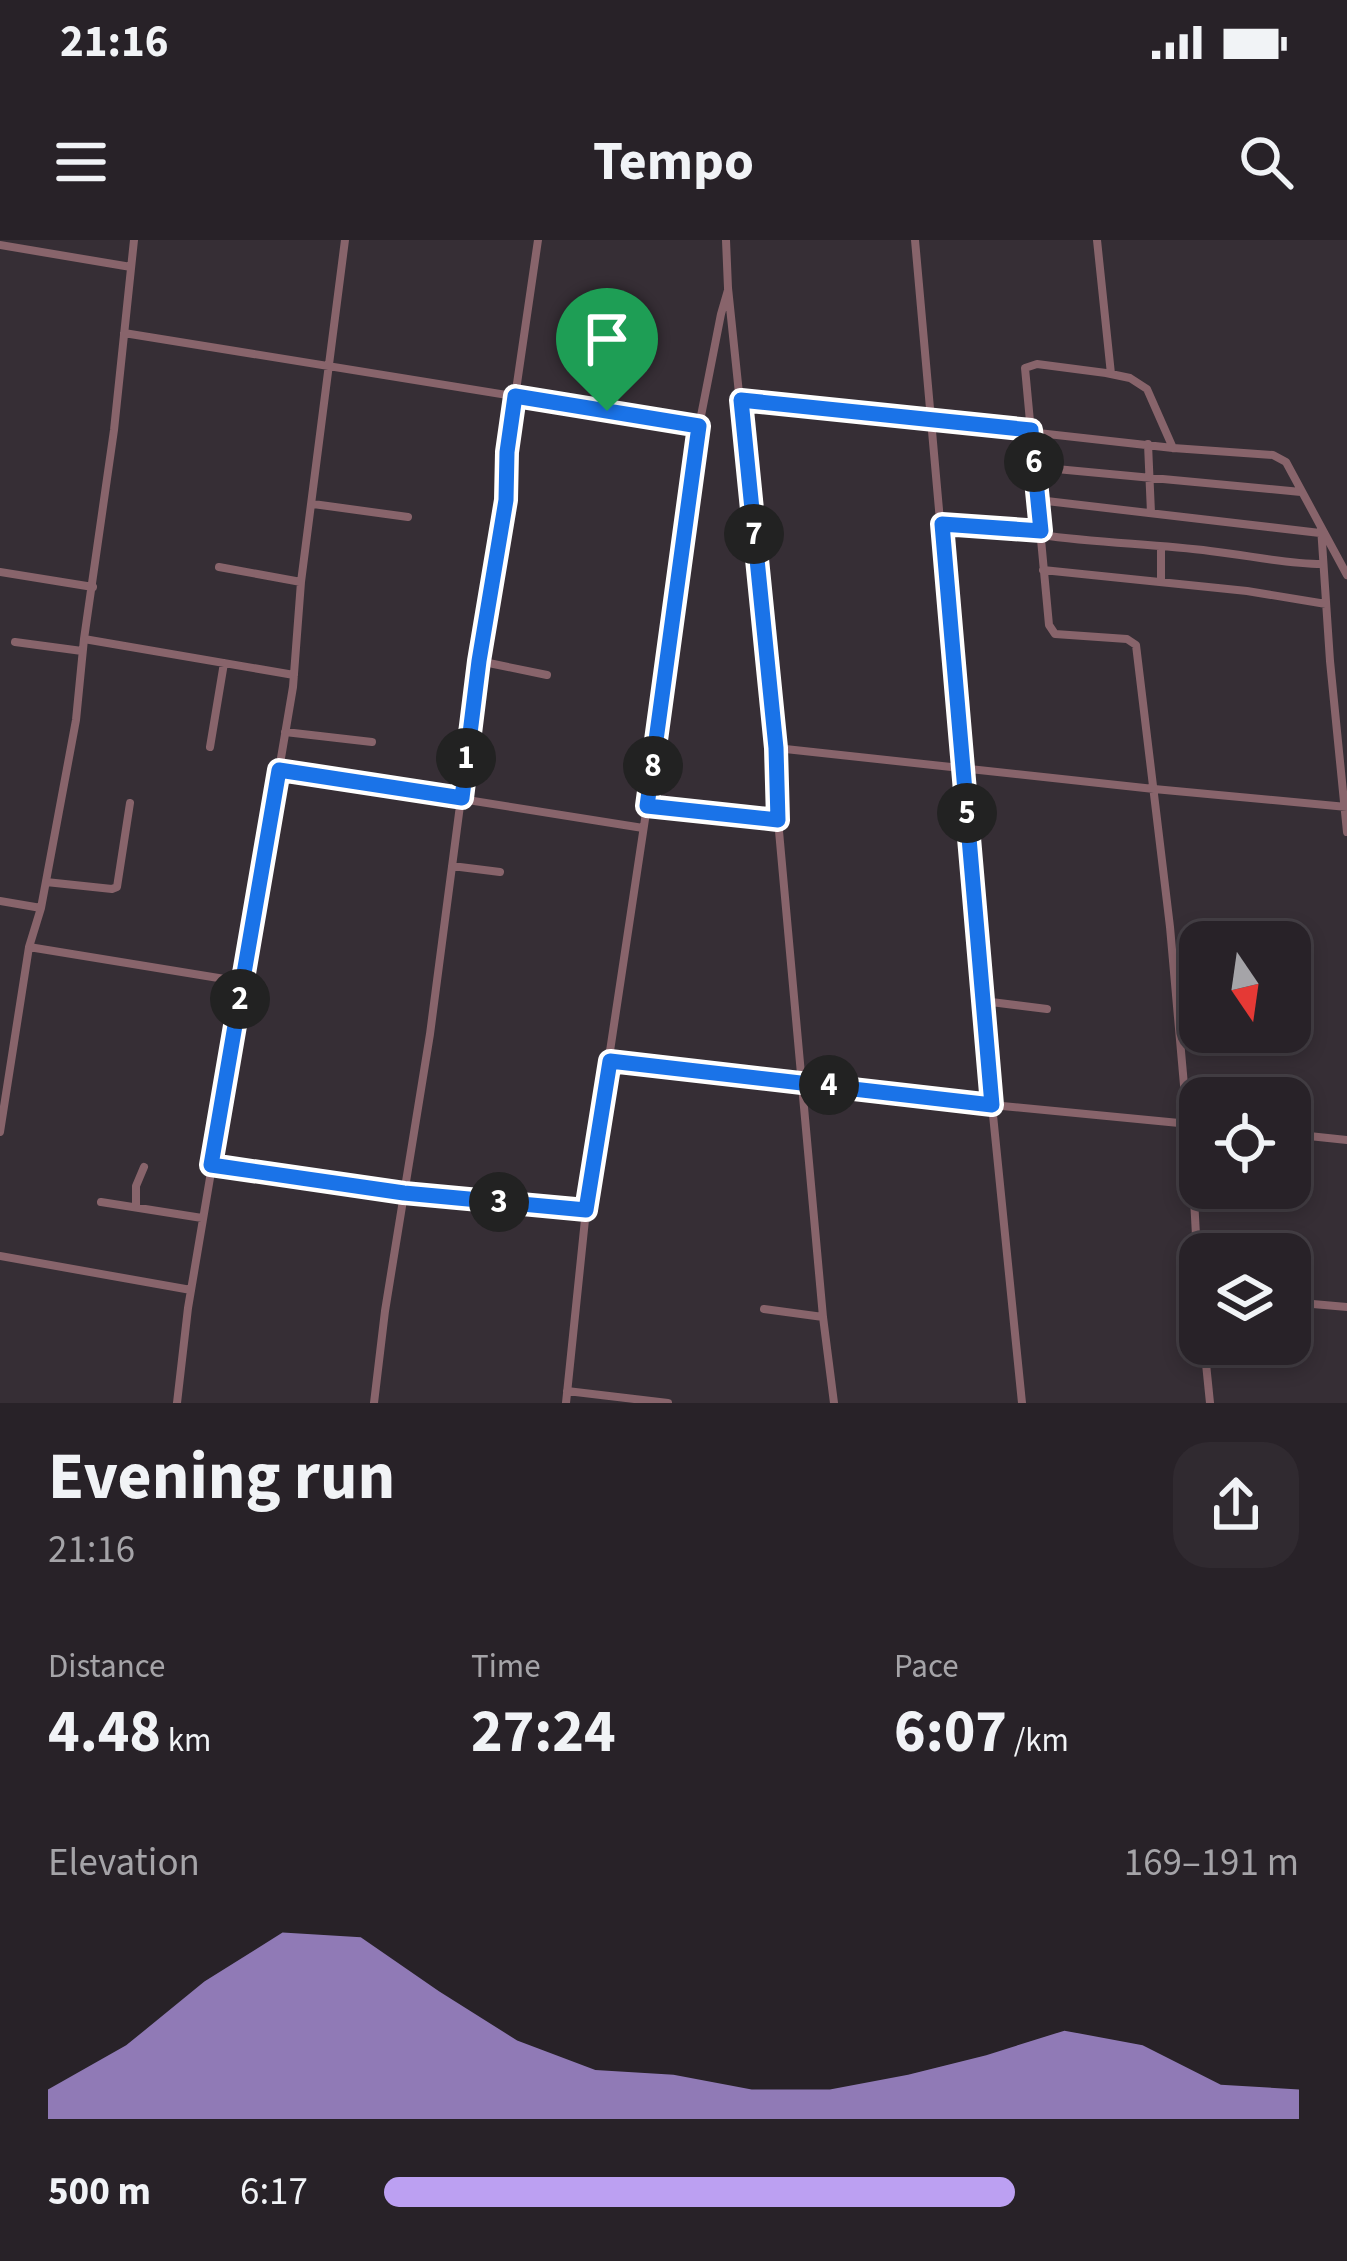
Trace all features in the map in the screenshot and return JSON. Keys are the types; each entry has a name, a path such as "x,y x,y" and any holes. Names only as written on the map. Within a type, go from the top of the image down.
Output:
{"street":[{"path":"0,1132 29,947 41,908 76,720 134,240"},
{"path":"177,1403 190,1290 294,675 301,582 345,240"},
{"path":"374,1403 506,500 507,452 538,240"},
{"path":"726,240 834,1403"},
{"path":"915,240 1022,1403"},
{"path":"1097,240 1111,374"},
{"path":"0,245 131,267"},
{"path":"566,1403 586,1210 699,426 728,288"},
{"path":"124,333 699,426"},
{"path":"1173,448 1147,389 1130,378 1026,365 1047,618 1054,634 1127,639 1136,645 1170,927 1182,1077"},
{"path":"741,400 1273,455 1286,462 1347,574"},
{"path":"1148,445 1151,513"},
{"path":"1035,467 1303,492"},
{"path":"1038,500 1321,529"},
{"path":"313,504 408,518"},
{"path":"942,524 1322,564"},
{"path":"1321,529 1347,832"},
{"path":"1161,546 1161,581"},
{"path":"219,567 301,582"},
{"path":"1043,570 1325,604"},
{"path":"0,572 93,587"},
{"path":"84,639 294,675"},
{"path":"15,642 82,651"},
{"path":"479,661 548,675"},
{"path":"210,747 224,662"},
{"path":"285,733 371,742"},
{"path":"776,748 1346,806"},
{"path":"279,770 643,828"},
{"path":"46,882 117,887 130,803"},
{"path":"647,806 778,820"},
{"path":"452,866 500,872"},
{"path":"0,901 41,908"},
{"path":"29,947 243,982"},
{"path":"983,1001 1047,1009"},
{"path":"610,1061 1179,1123"},
{"path":"1311,1136 1347,1140"},
{"path":"211,1165 404,1193 586,1210"},
{"path":"136,1207 138,1177 144,1167"},
{"path":"101,1202 202,1218"},
{"path":"0,1256 190,1290"},
{"path":"1311,1304 1347,1307"},
{"path":"764,1309 824,1317"},
{"path":"1206,1365 1210,1403"},
{"path":"567,1391 668,1403"}],"route":[{"path":"515,396 607,411 699,426 647,806 778,820 776,748 741,400 1031,430 1041,531 942,524 992,1105 610,1061 586,1210 404,1193 211,1165 279,770 462,798 506,500 515,396"}]}
